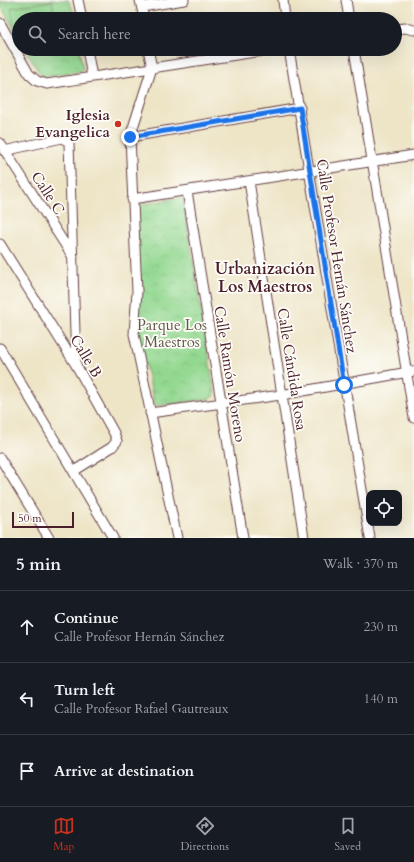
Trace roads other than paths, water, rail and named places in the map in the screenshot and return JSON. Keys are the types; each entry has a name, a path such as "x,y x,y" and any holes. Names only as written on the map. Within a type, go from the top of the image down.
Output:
{"street":[{"path":"78,0 81,12"},
{"path":"141,3 184,0"},
{"path":"283,0 284,12"},
{"path":"346,0 349,12"},
{"path":"0,23 12,44"},
{"path":"402,28 414,30"},
{"path":"19,56 29,74 37,81 47,84 230,56"},
{"path":"88,56 92,76"},
{"path":"149,56 152,68 130,137 136,291 134,334 177,538"},
{"name":"Calle Profesor Hernán Sánchez","path":"290,56 370,538"},
{"path":"355,56 372,162 411,371 414,418"},
{"path":"130,137 300,108"},
{"path":"2,147 62,138 69,142 76,365"},
{"name":"Calle C","path":"2,147 73,258"},
{"path":"132,199 187,192 414,155"},
{"name":"Calle Cándida Rosa","path":"249,182 304,538"},
{"name":"Calle Ramón Moreno","path":"187,192 243,538"},
{"name":"Calle B","path":"0,244 76,365 114,433 116,441 112,447 74,472"},
{"path":"0,348 113,538"},
{"path":"150,413 344,385 411,371"},
{"path":"0,458 49,538"}],"place":[{"name":"Iglesia Evangelica","path":"118,124"}],"district":[{"name":"Urbanización Los Maestros","path":"265,278"}],"park label":[{"name":"Parque Los Maestros","path":"172,334"}]}
